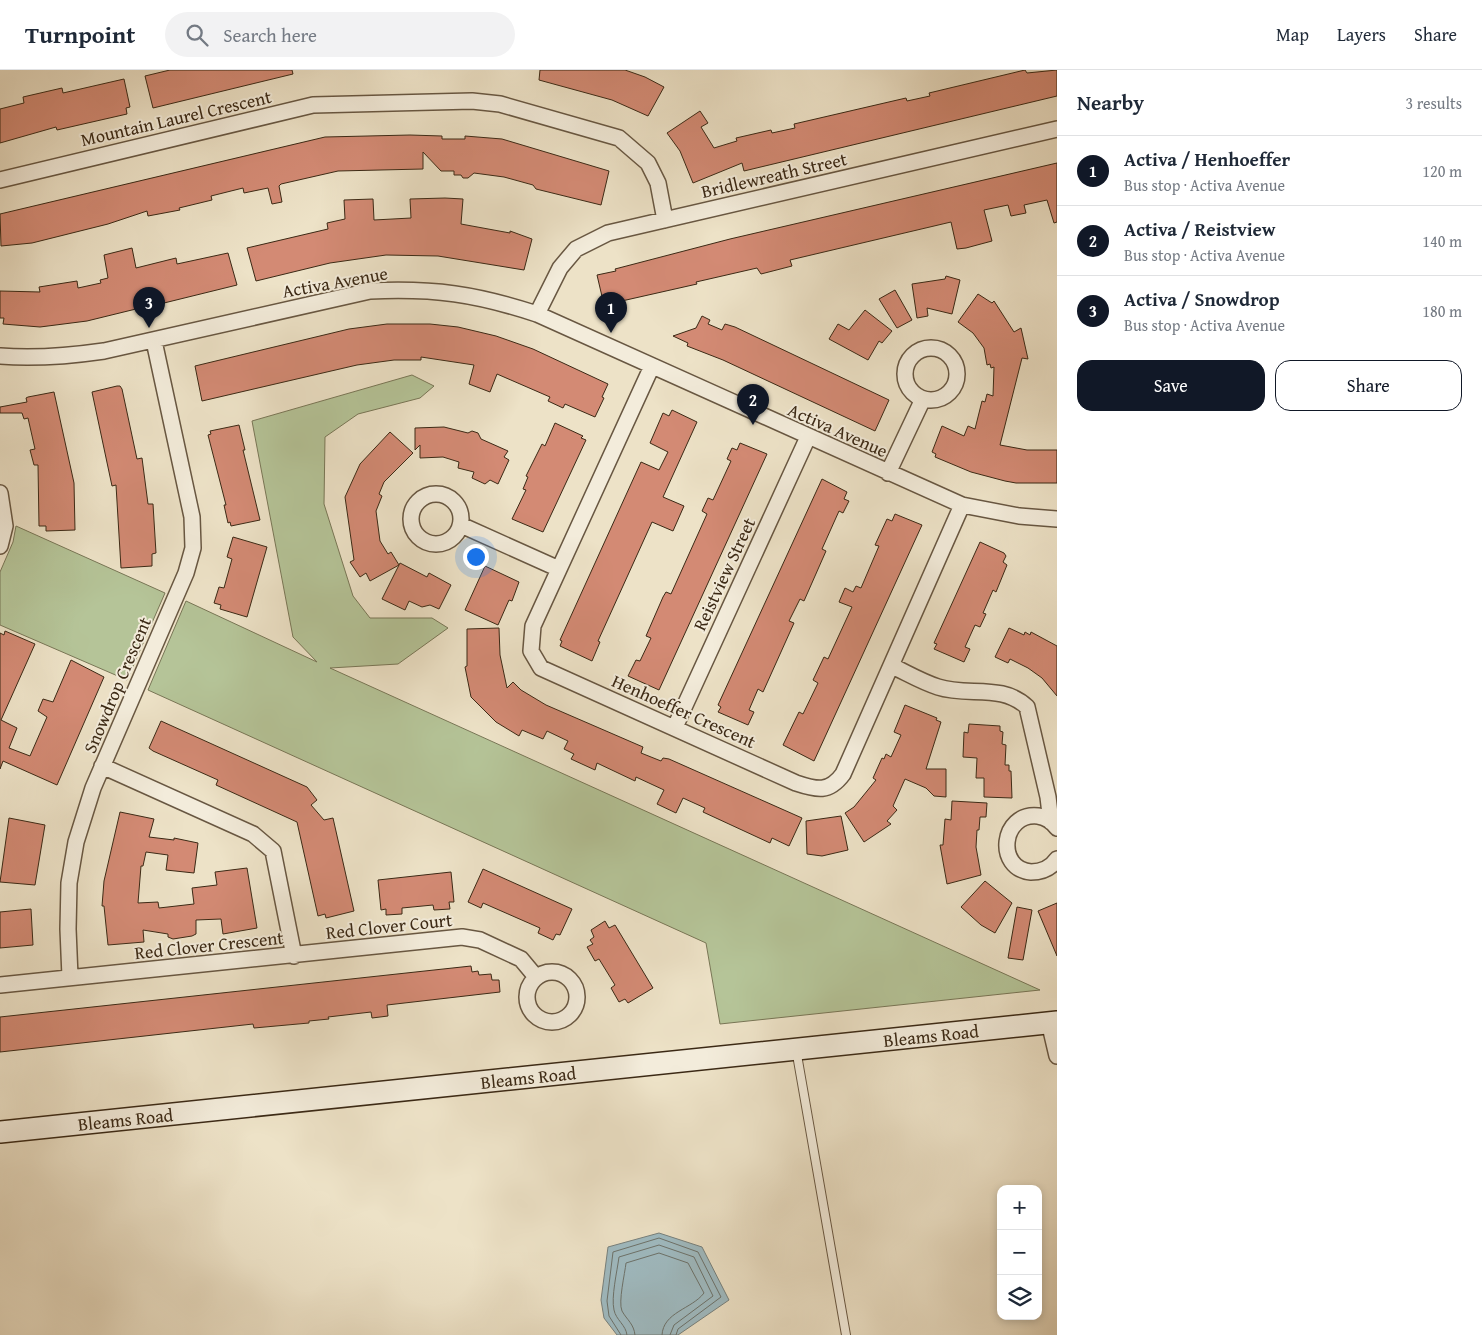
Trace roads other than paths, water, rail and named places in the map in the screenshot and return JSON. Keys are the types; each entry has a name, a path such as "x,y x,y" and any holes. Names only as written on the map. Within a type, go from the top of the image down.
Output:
{"main road":[{"name":"Bleams Road","path":"0,1132 796,1047 1053,1022"}],"street":[{"name":"Mountain Laurel Crescent","path":"0,180 313,105 472,101 500,104 619,138 648,163 658,183 665,220"},
{"name":"Bridlewreath Street","path":"537,314 560,268 576,249 608,233 1057,129"},
{"name":"Activa Avenue","path":"0,356 27,358 66,357 154,341 328,299 370,291 410,289 451,292 493,299 537,314 962,505 1010,515 1057,519"},
{"name":"Snowdrop Crescent","path":"70,978 69,883 76,842 102,766 186,573 193,548 192,517 154,341"},
{"name":"Henhoeffer Crescent","path":"652,366 533,626 530,641 534,660 541,668 796,783 811,788 826,788 836,784 843,774 962,505"},
{"path":"888,473 923,399"},
{"name":"Reistview Street","path":"675,727 808,437"},
{"path":"0,493 5,526 0,546"},
{"path":"461,524 559,570"},
{"path":"892,666 938,687 1004,693 1017,698 1027,707 1054,825"},
{"name":"Red Clover Crescent","path":"70,978 294,956 273,851 266,842 253,834 102,766"},
{"path":"1054,825 1042,817 1033,816 1018,821 1007,834 1006,844 1009,857 1015,865 1027,871 1045,870 1053,865 1057,859"},
{"name":"Red Clover Court","path":"294,956 462,937 480,940 521,959 536,977"},
{"path":"0,985 70,978"},
{"path":"1053,1022 1057,1056"}],"lane":[{"path":"796,1047 846,1335"}],"water":[{"path":"659,1233 702,1247 729,1300 678,1335 617,1335 604,1318 601,1300 608,1247"}],"place":[{"name":"Activa / Snowdrop","path":"149,328"},
{"name":"Activa / Henhoeffer","path":"611,333"},
{"name":"Activa / Reistview","path":"753,425"}]}
